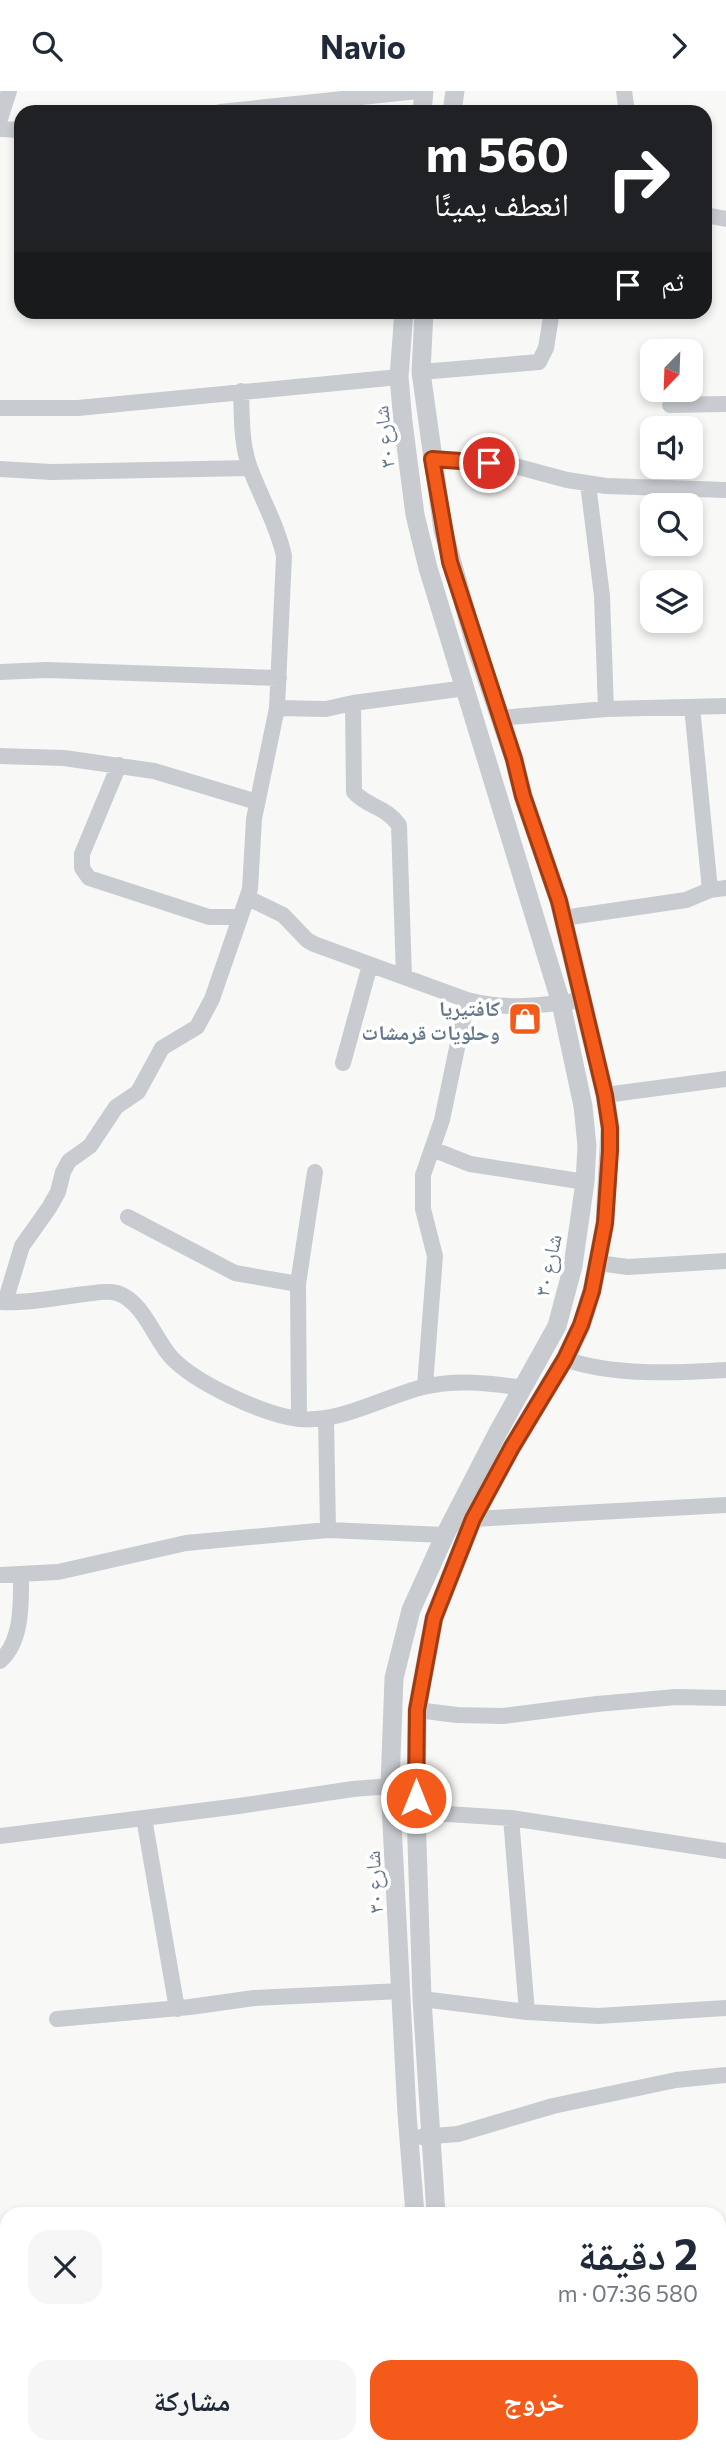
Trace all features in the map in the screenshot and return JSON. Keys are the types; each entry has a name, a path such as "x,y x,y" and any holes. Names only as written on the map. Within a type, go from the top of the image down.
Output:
{"street":[{"path":"0,119 9,91"},
{"path":"286,105 418,91"},
{"name":"شارع ٣٠","path":"403,319 399,377 415,515 428,568 561,1003 583,1106 587,1146 585,1182 573,1266 557,1327 444,1535 411,1610 401,1642 394,1688 390,1785 414,2207"},
{"path":"424,319 421,372 432,459 450,562 563,918 605,1095 610,1128 605,1223 592,1291 581,1325 565,1359 473,1519 434,1618 417,1710 416,1812 422,1999 436,2207"},
{"path":"421,372 539,362 545,348 550,319"},
{"path":"0,408 78,408 399,377"},
{"path":"241,391 245,450 277,531 284,556 285,577 279,633 277,708 254,819 248,898 204,1017 197,1027 162,1048 138,1092 116,1107 90,1146 69,1161 54,1200 22,1246 2,1302 100,1292 119,1294 134,1304 159,1342 174,1360 190,1373 233,1397 299,1419 326,1417 425,1386 470,1381 524,1388"},
{"path":"670,405 726,404"},
{"path":"432,459 511,465 588,484 626,488 726,490"},
{"path":"0,469 51,472 250,468"},
{"path":"588,484 602,596 606,709"},
{"path":"428,568 450,562"},
{"path":"0,672 46,670 279,678"},
{"path":"277,708 326,709 466,688"},
{"path":"353,703 354,792 361,800 391,813 399,825 404,977"},
{"path":"500,718 606,709 726,706"},
{"path":"563,918 686,900 718,889 692,707"},
{"path":"0,756 64,758 154,771 257,802"},
{"path":"119,765 82,854 82,867 89,878 209,917 240,917"},
{"path":"248,898 283,915 314,944 467,1000 504,1008 583,1000"},
{"path":"343,1063 370,965"},
{"path":"425,1386 435,1256 424,1209 422,1185 426,1163 442,1120 452,1081 467,1000"},
{"path":"605,1095 726,1079"},
{"path":"432,1149 470,1164 585,1182"},
{"path":"299,1419 298,1284 315,1172"},
{"path":"128,1217 235,1273 298,1284"},
{"path":"598,1263 628,1267 726,1261"},
{"path":"565,1359 581,1365 626,1370 726,1370"},
{"path":"326,1417 328,1530"},
{"path":"473,1519 726,1505"},
{"path":"0,1575 58,1572 186,1543 328,1530 444,1535"},
{"path":"0,1661 14,1645 21,1601 21,1574"},
{"path":"417,1710 457,1715 503,1716 676,1697 726,1698"},
{"path":"0,1836 390,1785 416,1784"},
{"path":"416,1812 511,1818 726,1851"},
{"path":"144,1818 177,2009"},
{"path":"511,1818 527,2012"},
{"path":"57,2019 177,2009 254,1998 401,1991"},
{"path":"422,1999 527,2012 598,2016 726,2008"},
{"path":"409,2138 458,2134 553,2106 700,2076 726,2075"}],"place":[{"name":"كافتيريا وحلويات قرمشات","path":"525,1019"}],"route":[{"path":"416,1798 417,1710 434,1618 473,1519 565,1359 581,1325 592,1291 605,1223 610,1151 605,1095 559,901 523,796 514,759 450,562 432,459 489,463"}]}
